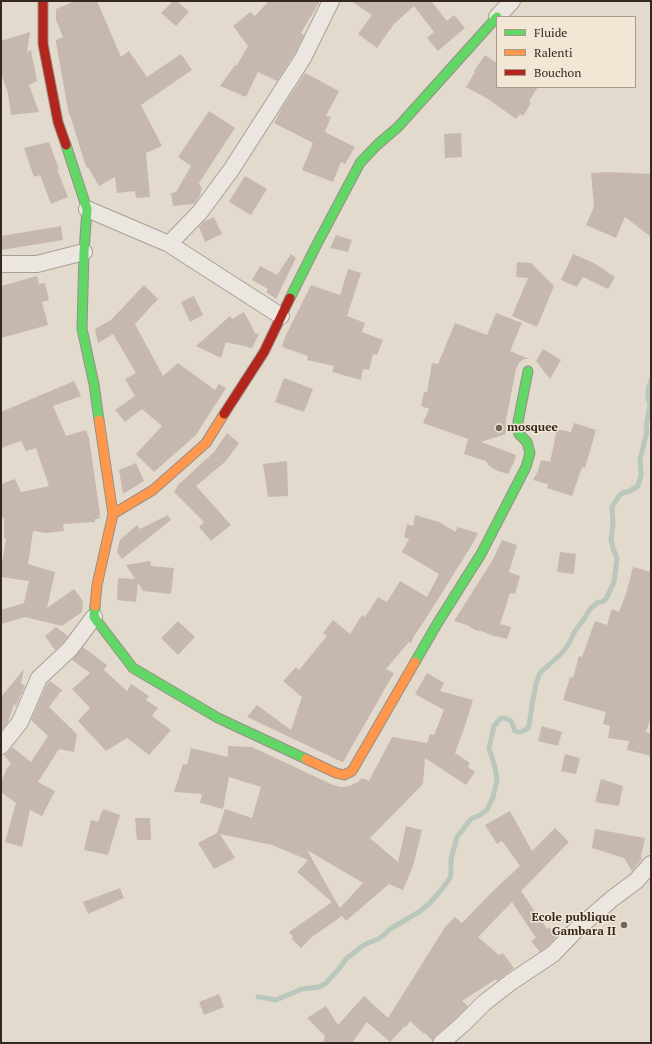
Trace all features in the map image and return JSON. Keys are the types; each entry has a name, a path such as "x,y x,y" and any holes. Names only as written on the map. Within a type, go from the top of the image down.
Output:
{"street":[{"path":"1,746 20,722 39,678 70,649 94,617 97,585 113,514 94,384 82,329 84,252 87,209 58,122 43,44 43,1"},
{"path":"169,244 200,212 235,164 303,58 331,1"},
{"path":"498,16 512,1"},
{"path":"113,514 153,490 206,443 264,352 316,246 360,163 377,145 398,127 496,18"},
{"path":"87,209 169,244 281,316"},
{"path":"1,264 37,264 84,252"},
{"path":"94,617 133,668 218,718 336,773 344,775 352,771 437,624 481,554 526,467 530,453 527,442 519,434 518,422 528,371"},
{"path":"441,1043 463,1024 484,1002 553,954 576,930 613,898 636,881 651,864"}],"building":[{"path":"75,1 97,1 121,57 129,51 147,77 181,54 192,70 141,105 162,146 146,153 150,197 136,198 135,191 117,193 115,177 99,186 85,164 69,115 56,43 56,40 63,37 56,20 56,9"},
{"path":"173,1 177,1 189,12 176,26 161,13"},
{"path":"269,1 320,1 301,33 304,35 295,53 277,81 258,72 246,97 220,86 235,65 237,65 248,46 233,26 250,12 255,16"},
{"path":"351,1 431,1 447,21 454,15 465,28 438,51 427,38 434,32 414,6 394,24 377,48 358,34 372,15"},
{"path":"30,32 27,52 31,50 37,81 29,85 39,112 11,115 8,93 1,74 1,41"},
{"path":"485,55 496,62 496,88 537,88 529,101 531,103 523,116 520,114 516,119 488,99 466,87 475,72 474,71"},
{"path":"305,73 339,91 326,116 331,117 325,132 355,147 345,164 341,162 333,182 302,170 313,143 274,123"},
{"path":"209,111 235,128 199,183 202,189 194,204 173,206 171,193 176,192 191,166 178,157"},
{"path":"461,133 462,157 445,158 444,134"},
{"path":"49,142 59,169 57,169 68,197 51,204 40,175 34,177 24,148"},
{"path":"607,172 651,174 651,237 625,217 616,238 586,225 594,207 591,173"},
{"path":"245,176 267,189 251,215 229,202"},
{"path":"214,217 222,234 205,242 199,227 203,222"},
{"path":"61,226 63,240 1,250 1,236"},
{"path":"336,235 352,240 348,252 330,248"},
{"path":"291,254 296,258 276,299 266,292 268,289 252,280 260,266 277,275"},
{"path":"573,254 594,263 615,277 608,289 583,277 577,287 561,280"},
{"path":"517,262 531,263 554,286 537,327 512,316 528,278 516,277"},
{"path":"348,269 361,273 347,316 365,323 362,332 383,340 377,355 373,354 369,370 363,369 361,380 332,372 334,366 307,360 308,356 282,347 285,337 311,285 340,295"},
{"path":"37,276 39,284 45,283 49,300 42,302 48,325 1,338 1,286"},
{"path":"144,285 158,299 135,324 163,376 178,363 215,390 219,384 226,388 196,435 154,472 136,454 162,426 142,409 125,422 115,410 135,396 125,379 136,373 113,334 98,343 95,329 111,320"},
{"path":"194,296 203,315 190,322 181,302"},
{"path":"244,312 255,333 259,334 252,348 226,342 221,358 196,346 230,316 232,319"},
{"path":"496,313 522,323 510,351 529,359 524,359 519,363 516,369 506,420 506,434 481,442 516,455 508,474 489,466 486,461 464,454 468,439 423,423 429,409 421,406 424,392 427,392 432,363 438,364 455,323 487,335"},
{"path":"543,349 561,360 550,379 536,361"},
{"path":"284,378 313,389 304,412 275,402"},
{"path":"74,381 81,396 53,406 66,436 86,430 89,438 100,514 99,519 95,519 95,522 63,524 64,531 46,533 33,531 28,564 55,572 47,608 74,589 83,601 82,612 62,626 25,617 1,624 1,610 24,603 29,581 1,577 6,539 4,538 4,517 1,518 1,484 15,479 21,492 49,486 36,448 26,451 21,441 1,448 1,412"},
{"path":"574,423 596,430 585,468 582,467 572,496 547,488 548,484 533,480 538,471 541,460 550,462 557,429 571,432"},
{"path":"227,433 239,443 226,461 196,486 231,525 211,541 199,527 204,522 174,492 178,485 214,452"},
{"path":"287,461 288,496 268,497 263,464"},
{"path":"136,463 144,481 123,494 119,470"},
{"path":"168,515 171,520 122,559 117,552 120,540 137,525 140,529"},
{"path":"415,515 439,522 456,532 457,527 478,533 411,643 409,642 386,669 394,673 343,762 247,717 257,705 291,730 302,697 283,681 296,667 299,670 327,636 323,633 333,620 350,634 362,615 365,617 378,597 387,602 400,581 427,597 439,574 402,552 409,539 404,537 407,524 413,526"},
{"path":"502,540 517,545 509,572 520,576 515,594 510,593 500,624 511,627 507,639 474,630 469,627 470,626 454,621 492,561"},
{"path":"560,552 576,554 574,574 557,572"},
{"path":"150,561 151,566 174,568 171,594 143,591 138,583 136,602 117,600 118,578 135,579 126,565"},
{"path":"633,567 651,572 651,717 646,732 651,734 651,756 627,750 629,741 608,738 610,726 603,724 606,712 563,700 570,677 573,678 579,656 582,657 595,621 607,625 612,609 619,612 626,594"},
{"path":"178,621 195,637 178,655 161,638"},
{"path":"56,627 68,636 55,650 45,636"},
{"path":"83,647 107,665 104,670 127,691 131,684 149,696 146,700 158,708 152,716 171,730 149,755 127,738 106,751 78,721 90,708 72,689 90,673 72,660"},
{"path":"24,669 21,683 25,686 16,706 14,704 8,722 1,731 1,697"},
{"path":"427,673 444,683 440,691 473,700 455,753 470,763 468,767 475,772 466,785 425,758 423,784 370,838 398,862 406,826 422,830 413,866 403,890 389,884 346,921 342,916 312,937 301,948 291,938 293,937 289,932 332,902 297,872 308,860 272,845 220,834 235,858 214,869 198,843 217,833 225,809 252,818 261,787 229,777 223,809 200,803 202,794 174,792 183,764 187,765 191,748 228,757 228,746 252,747 333,785 341,787 349,786 358,782 362,778 369,781 392,737 427,743 430,734 434,735 444,710 415,694","holes":["307,850 363,883 340,908"]},
{"path":"50,681 62,690 49,707 77,734 74,752 59,749 38,782 55,791 42,816 30,810 22,847 5,842 16,803 1,792 1,783 7,768 11,764 4,755 12,747 31,762 48,736 31,720 47,684"},
{"path":"542,726 562,732 558,746 538,741"},
{"path":"565,754 580,758 576,774 561,771"},
{"path":"601,779 623,786 619,806 595,802"},
{"path":"103,809 120,815 108,855 84,850 91,820 98,822"},
{"path":"510,811 532,851 555,828 569,842 521,891 547,929 549,927 556,937 540,952 531,941 536,938 512,902 478,937 499,955 503,953 514,968 497,981 496,979 462,1001 468,1006 432,1040 410,1021 406,1027 405,1026 390,1042 367,1022 352,1043 323,1043 325,1036 307,1018 326,1006 338,1025 364,996 388,1018 445,927 455,917 462,923 520,866 502,841 497,844 485,825"},
{"path":"135,818 150,818 151,840 137,840"},
{"path":"595,829 645,838 641,857 642,859 632,871 624,858 592,848"},
{"path":"120,888 124,898 88,914 83,902"},
{"path":"219,994 224,1007 204,1015 199,1002"}],"waterway":[{"path":"258,997 276,1000 302,989 319,987 325,984 346,959 361,947 378,939 390,929 419,912 430,903 450,878 451,859 457,837 471,819 487,810 493,797 497,780 495,767 489,748 494,726 501,718 504,718 511,721 515,731 521,732 527,729 529,726 536,684 539,675 568,645 575,631 590,609 597,603 604,601 614,582 617,559 611,540 613,524 612,507 619,496 624,492 628,492 638,486 641,475 640,460 647,431 646,427 650,404 648,399 648,390 651,380"}],"traffic: fast":[{"path":"290,298 360,163 377,145 398,127 496,18"},
{"path":"66,145 87,209 84,252 82,329 94,384 99,420"},
{"path":"415,662 481,554 526,467 530,453 527,442 519,434 518,422 528,371"},
{"path":"95,606 94,617 133,668 218,718 306,759"}],"traffic: slow":[{"path":"113,514 153,490 206,443 224,414"},
{"path":"95,606 97,585 113,514 99,420"},
{"path":"306,759 336,773 344,775 352,771 415,662"}],"traffic: jam":[{"path":"43,1 43,44 58,122 66,145"},
{"path":"224,414 264,352 290,298"}],"place":[{"name":"mosquee","path":"499,428"},
{"name":"Ecole publique Gambara II","path":"624,925"}]}
